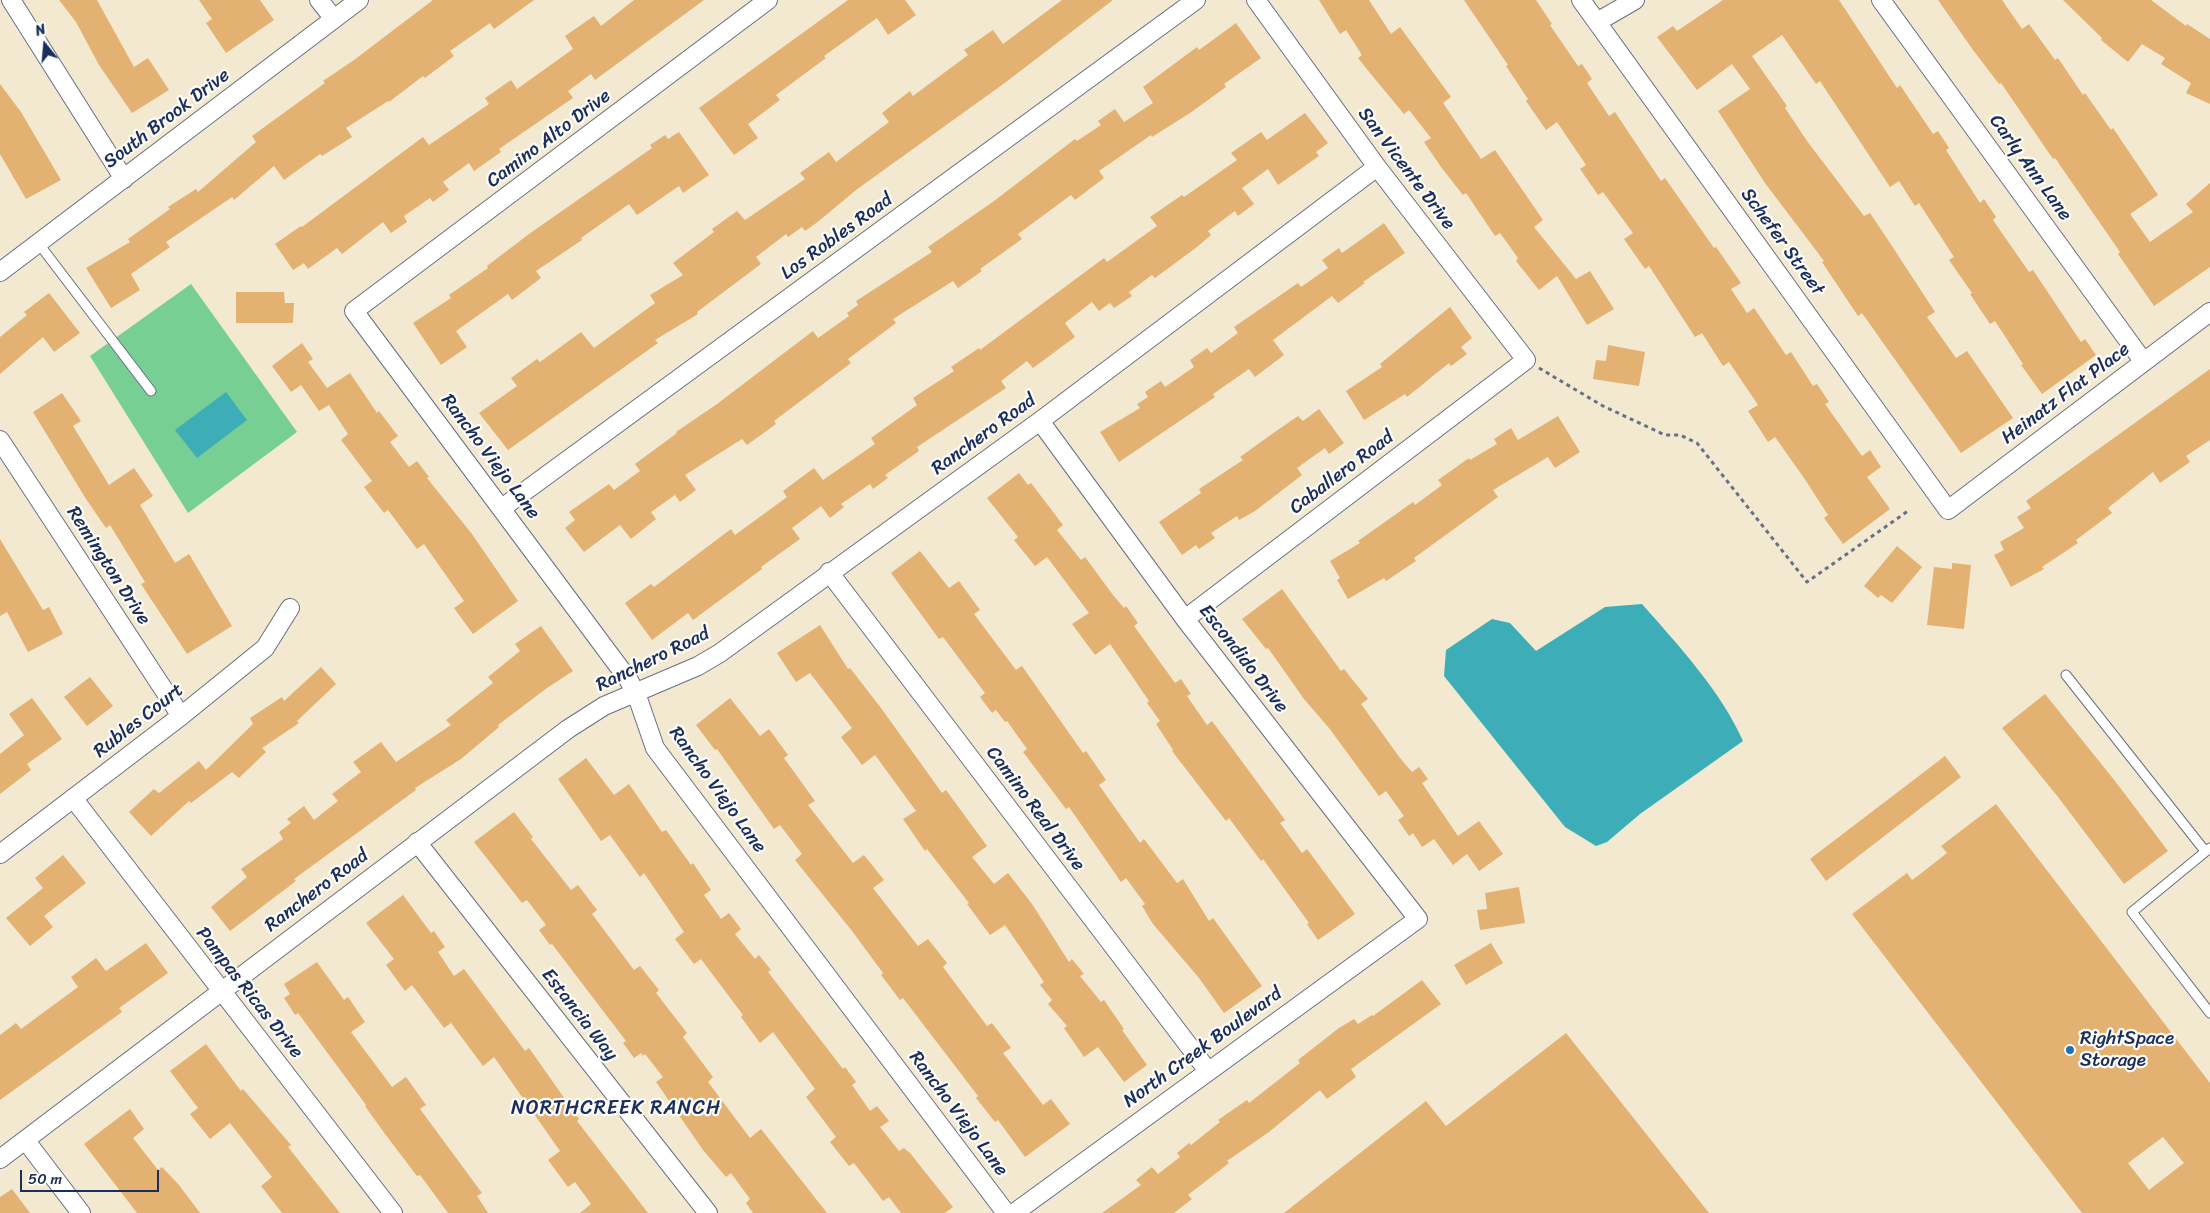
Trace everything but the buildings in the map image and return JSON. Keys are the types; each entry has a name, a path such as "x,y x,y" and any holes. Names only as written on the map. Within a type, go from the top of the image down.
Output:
{"street":[{"path":"12,0 124,179"},
{"path":"319,0 334,18"},
{"name":"South Brook Drive","path":"0,272 359,0"},
{"name":"Camino Alto Drive","path":"354,312 768,0"},
{"name":"Los Robles Road","path":"502,508 1196,0"},
{"name":"San Vicente Drive","path":"1256,0 1376,168 1526,360"},
{"name":"Schefer Street","path":"1581,0 1948,510"},
{"path":"1598,22 1635,0"},
{"name":"Carly Ann Lane","path":"1881,0 2144,361"},
{"name":"Ranchero Road","path":"0,1159 568,729 604,706 710,659 1040,421 1376,168"},
{"name":"Rancho Viejo Lane","path":"354,312 502,508 636,693 655,748 1006,1213"},
{"name":"Heinatz Flat Place","path":"1948,510 2210,312"},
{"name":"Caballero Road","path":"1185,619 1526,360"},
{"name":"Escondido Drive","path":"1040,421 1185,619 1418,920"},
{"name":"Remington Drive","path":"0,440 181,716"},
{"name":"Camino Real Drive","path":"829,572 1208,1071"},
{"name":"Rubles Court","path":"0,854 181,716 265,648 290,608"},
{"name":"Pampas Ricas Drive","path":"74,798 220,991 393,1213"},
{"name":"Estancia Way","path":"417,842 708,1213"},
{"name":"North Creek Boulevard","path":"1014,1213 1418,920"},
{"path":"26,1141 81,1213"}],"lane":[{"path":"39,244 151,391"},
{"path":"2066,675 2208,849 2132,912 2210,1013"}],"path":[{"path":"1526,360 1603,406 1665,435 1680,435 1697,443 1807,582 1908,511"}],"green space":[{"path":"191,284 297,432 188,513 90,356"}],"water":[{"path":"226,392 247,420 197,458 175,430"},
{"path":"1642,604 1711,686 1734,722 1743,741 1640,814 1607,842 1596,846 1565,827 1444,676 1446,650 1492,619 1510,623 1536,651 1605,607"}],"place":[{"name":"RightSpace Storage","path":"2070,1050"}],"district":[{"name":"NORTHCREEK RANCH","path":"616,1109"}]}
